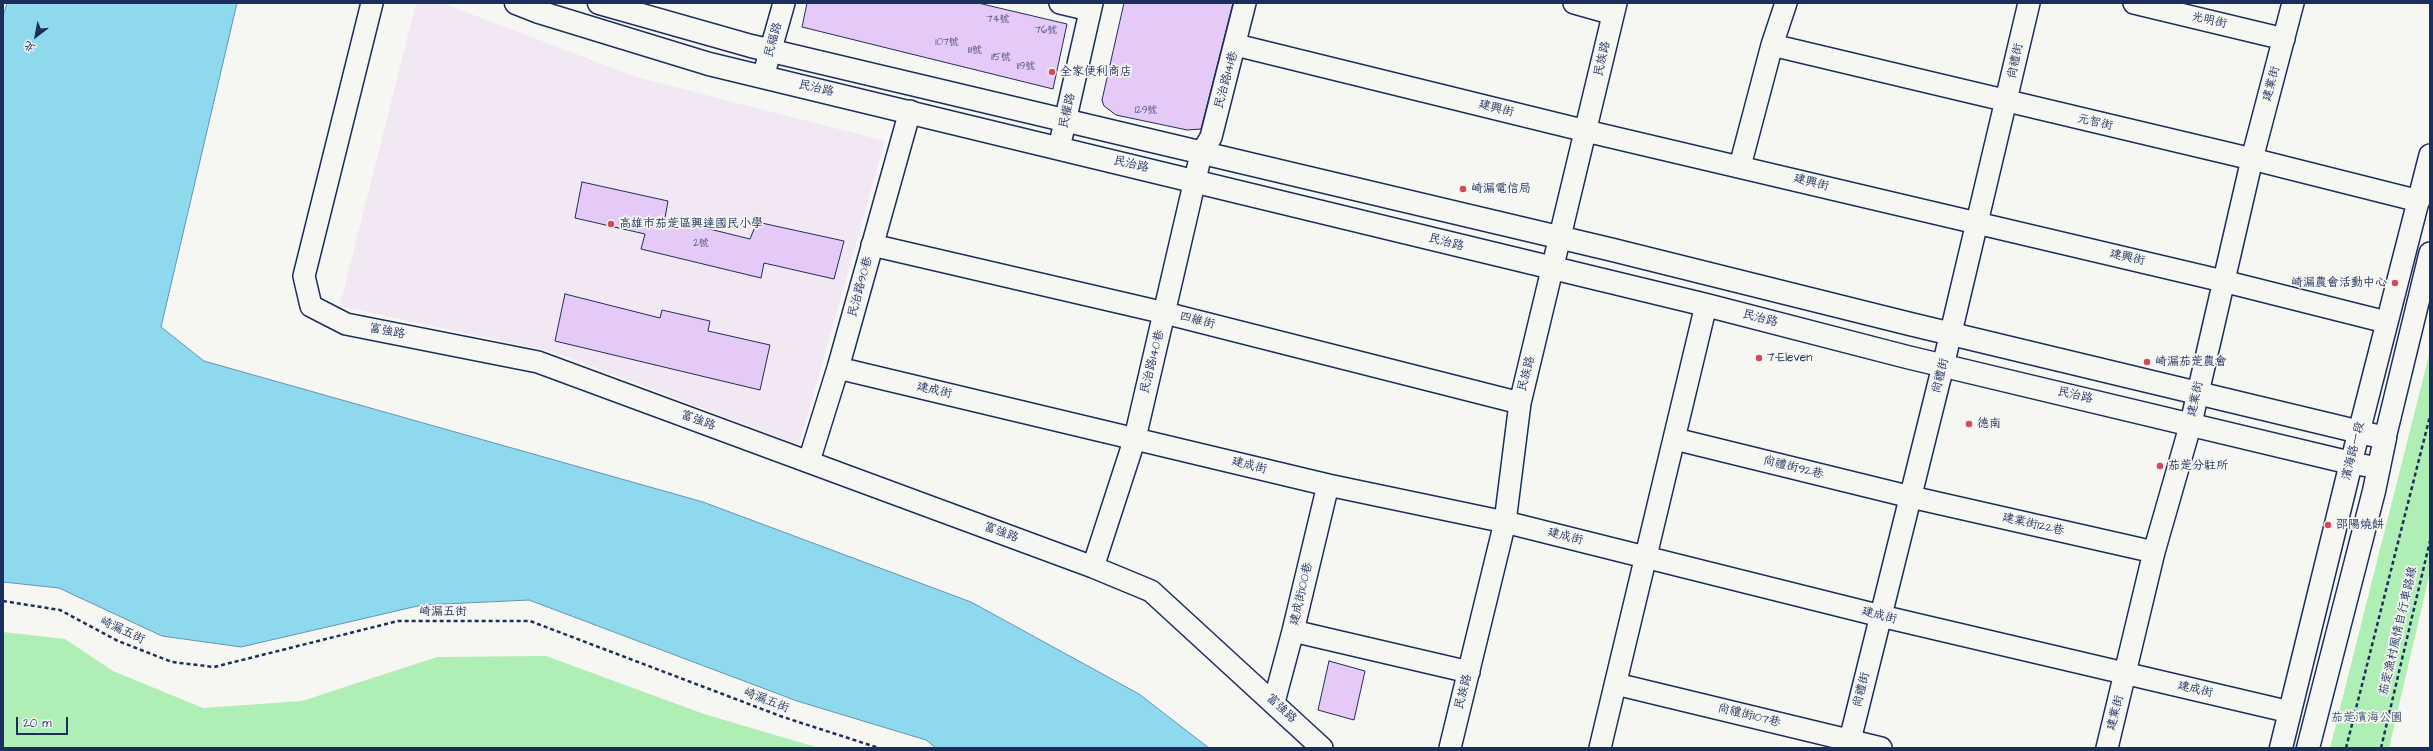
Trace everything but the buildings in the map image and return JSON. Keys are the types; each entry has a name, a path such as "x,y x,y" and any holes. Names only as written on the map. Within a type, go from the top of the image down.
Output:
{"main road":[{"name":"民治路","path":"516,3 612,35 709,64 1706,305 1943,366 2191,423 2351,463"},
{"path":"599,3 771,50 1201,154 1559,238 1950,334 2198,392 2385,438 2379,468 2308,748"},
{"name":"濱海路一段","path":"2282,748 2351,463"}],"street":[{"name":"富強路","path":"372,3 304,276 311,306 346,324 538,362 1093,567 1150,591 1274,702 1322,748"},
{"name":"民福路","path":"763,77 784,3"},
{"path":"1060,3 1091,7"},
{"name":"民治路141巷","path":"1201,154 1211,137 1236,45 1245,3"},
{"path":"1574,3 1615,8"},
{"path":"1740,166 1772,46 1786,3"},
{"name":"尚禮街","path":"1849,744 1912,497 1976,224 2007,102 2029,3"},
{"name":"光明街","path":"2134,3 2284,39"},
{"name":"建業街","path":"2107,748 2126,675 2154,552 2191,423 2252,159 2293,3"},
{"name":"民權路","path":"1059,148 1091,7"},
{"name":"民族路","path":"1450,748 1505,522 1520,403 1615,8"},
{"name":"建興街","path":"1236,45 1586,131 1740,166 1976,224 2223,281 2386,322"},
{"name":"元智街","path":"1772,46 2252,159 2419,201"},
{"name":"民治路90巷","path":"809,461 838,368 910,112"},
{"name":"民治路140巷","path":"1093,567 1135,438 1201,154"},
{"name":"濱海路一段","path":"2351,463 2430,155"},
{"name":"四維街","path":"872,245 1165,313 1520,403"},
{"path":"2385,438 2430,253"},
{"path":"1600,748 1706,305"},
{"name":"建成街","path":"838,368 1328,485 1505,522 1881,616 2126,675 2290,712"},
{"name":"尚禮街92巷","path":"1675,439 1912,497"},
{"name":"民治路","path":"2351,463 2379,468"},
{"name":"建成街100巷","path":"1274,702 1293,631 1328,485"},
{"name":"建業街122巷","path":"1912,497 2154,552"},
{"path":"1293,631 1469,672"},
{"name":"尚禮街107巷","path":"1616,684 1849,744 1881,748"}],"path":[{"path":"2346,748 2430,416"},
{"path":"2427,429 2430,424"},
{"name":"茄萣漁村風情自行車路線","path":"2381,748 2430,541"},
{"name":"崎漏五街","path":"3,601 60,610 118,641 172,662 214,667 398,621 530,621 783,717 879,748"}],"shaded area":[{"name":"高雄市茄萣區興達國民小學","path":"416,3 442,3 636,77 885,141 799,445 557,353 340,306"}],"green space":[{"name":"茄萣濱海公園","path":"2430,351 2430,572 2389,748 2330,748"},
{"path":"3,632 65,639 113,671 203,708 302,701 437,657 546,656 704,714 819,748 3,748"}],"water":[{"path":"7,3 237,3 161,327 204,361 703,502 971,602 1139,694 1209,748 936,748 926,740 797,701 529,600 422,605 241,647 162,636 59,588 3,582 3,16"}],"place":[{"name":"全家便利商店","path":"1052,72"},
{"name":"崎漏電信局","path":"1463,189"},
{"name":"高雄市茄萣區興達國民小學","path":"611,224"},
{"name":"崎漏農會活動中心","path":"2395,283"},
{"name":"7-Eleven","path":"1759,358"},
{"name":"崎漏茄萣農會","path":"2147,362"},
{"name":"德南","path":"1969,424"},
{"name":"茄萣分駐所","path":"2160,466"},
{"name":"邵陽燒餅","path":"2328,525"}]}
